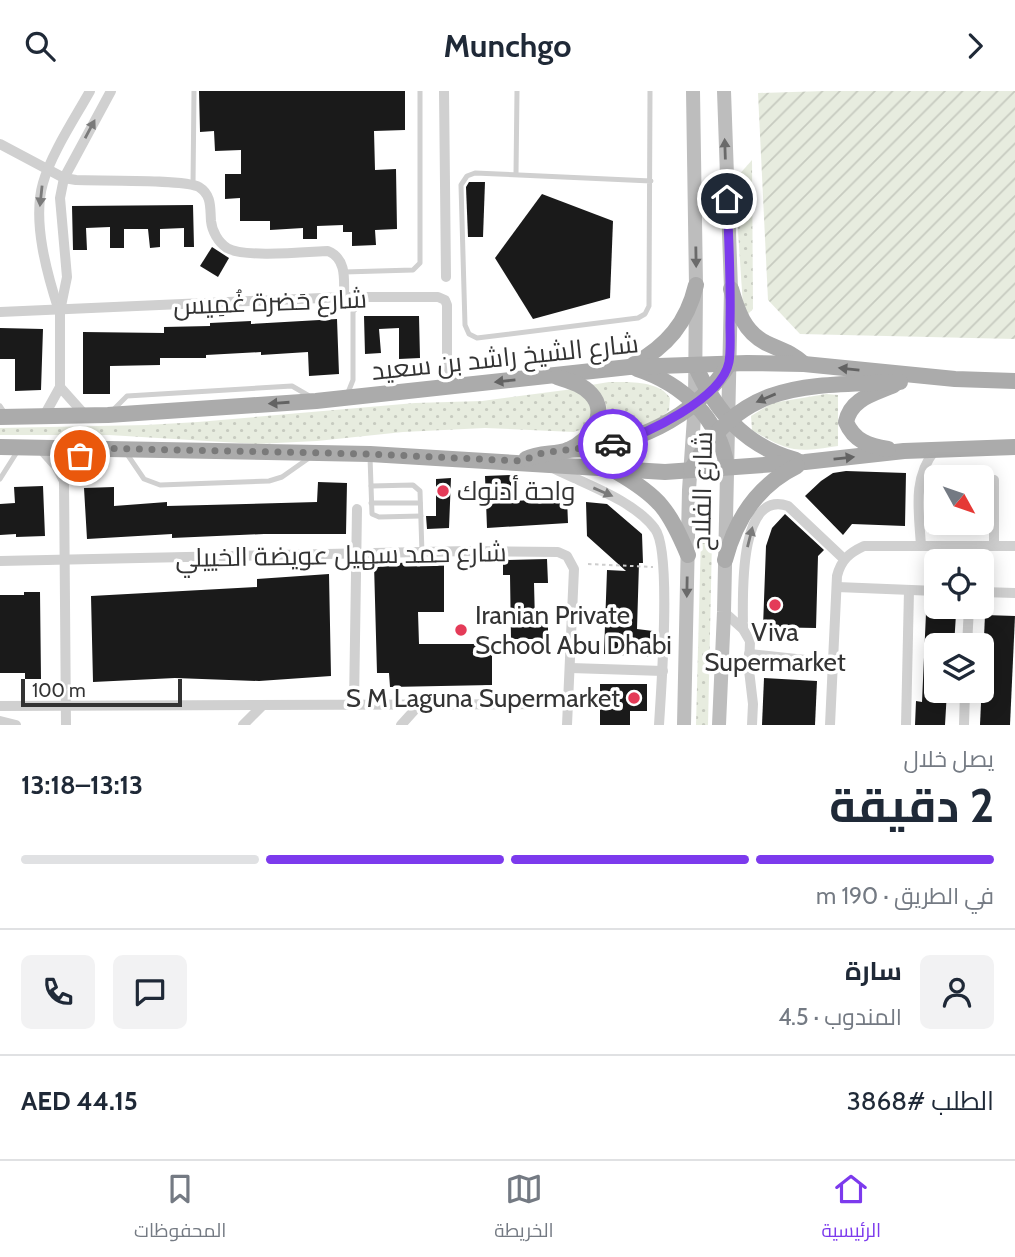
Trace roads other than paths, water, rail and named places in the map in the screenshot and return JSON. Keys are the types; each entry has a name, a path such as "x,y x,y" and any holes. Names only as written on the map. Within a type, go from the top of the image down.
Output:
{"main road":[{"name":"شارع الفلاح","path":"682,723 695,403 693,91"},
{"name":"شارع الفلاح","path":"722,426 729,364 731,289 724,91"},
{"path":"629,367 651,355 669,340 691,305 696,285"},
{"path":"731,289 739,314 754,335 792,353 804,364"},
{"path":"521,461 542,453 590,449 633,438 654,429 695,403 729,364"},
{"name":"شارع الشيخ راشد بن سعيد","path":"3,413 44,416 108,415 316,401 629,367 804,364 955,379 1015,381"},
{"path":"695,365 722,426 727,467"},
{"path":"629,367 674,386 722,426 763,448 805,462"},
{"path":"554,376 588,391 594,397 599,410 596,424 589,435 568,450"},
{"path":"691,470 722,426 758,400 796,388 955,379"},
{"path":"902,382 858,401 848,413 846,422 856,438 872,447 904,451"},
{"path":"0,447 370,454 521,461 665,472 805,462 904,451 1015,447"},
{"path":"725,560 740,517 753,500 768,484 805,462"},
{"name":"شارع الفلاح","path":"719,725 727,467"},
{"path":"612,469 658,500 675,524 688,555"}],"street":[{"path":"60,311 47,268 39,196 48,170 90,91"},
{"path":"44,416 60,387 60,311 67,277 60,198 64,178 111,91"},
{"path":"444,91 446,277"},
{"path":"0,144 64,178 198,186 210,199 212,226 225,247 245,253 328,251 336,255 344,272 344,297"},
{"name":"شارع حَضرة غُمِيس","path":"0,312 344,297 438,297 445,300 447,305 447,366 452,374 467,385"},
{"path":"60,387 85,415"},
{"path":"39,447 56,465 64,481 68,706 66,725"},
{"path":"64,481 87,448"},
{"path":"921,546 919,481 935,450"},
{"path":"541,463 629,505 656,529 661,540 663,671 659,725"},
{"path":"994,546 995,480"},
{"path":"743,629 747,540 757,518 766,508 781,504 788,506 844,559"},
{"path":"354,704 357,509"},
{"path":"830,725 836,587 839,567 844,559 864,546 1015,546"},
{"name":"شارع حمد سهيل عويضة الخييلي","path":"0,561 553,551 567,556 574,569 567,725"},
{"path":"836,587 924,591"},
{"path":"906,725 909,590"},
{"path":"994,592 1015,593"},
{"path":"724,612 743,629 750,641 752,725"},
{"path":"750,654 833,663"},
{"path":"570,668 663,671"},
{"path":"964,725 965,703"},
{"path":"394,704 400,725"},
{"path":"400,725 420,704"},
{"path":"0,706 568,704"},
{"path":"237,705 243,716 243,725"},
{"path":"243,725 263,705"},
{"path":"0,721 16,725"}],"lane":[{"path":"194,91 194,185"},
{"path":"344,272 413,270 420,263 420,91"},
{"path":"516,174 517,91"},
{"path":"650,91 652,181 649,306 645,314 638,318 477,338 469,334 465,325 461,185 467,176 475,173 516,174 652,181"},
{"path":"345,398 353,380 353,312 358,303 367,297"},
{"path":"0,479 21,446"},
{"path":"122,449 144,479 160,485 269,481 282,477 318,453"},
{"path":"370,454 372,514 376,517 421,516"},
{"path":"371,486 413,485 419,489 422,552"},
{"path":"370,503 421,503"}],"place":[{"name":"واحة أدنوك","path":"443,491"},
{"name":"Viva Supermarket","path":"775,605"},
{"name":"Iranian Private School Abu Dhabi","path":"461,630"},
{"name":"S M Laguna Supermarket","path":"634,698"}]}
